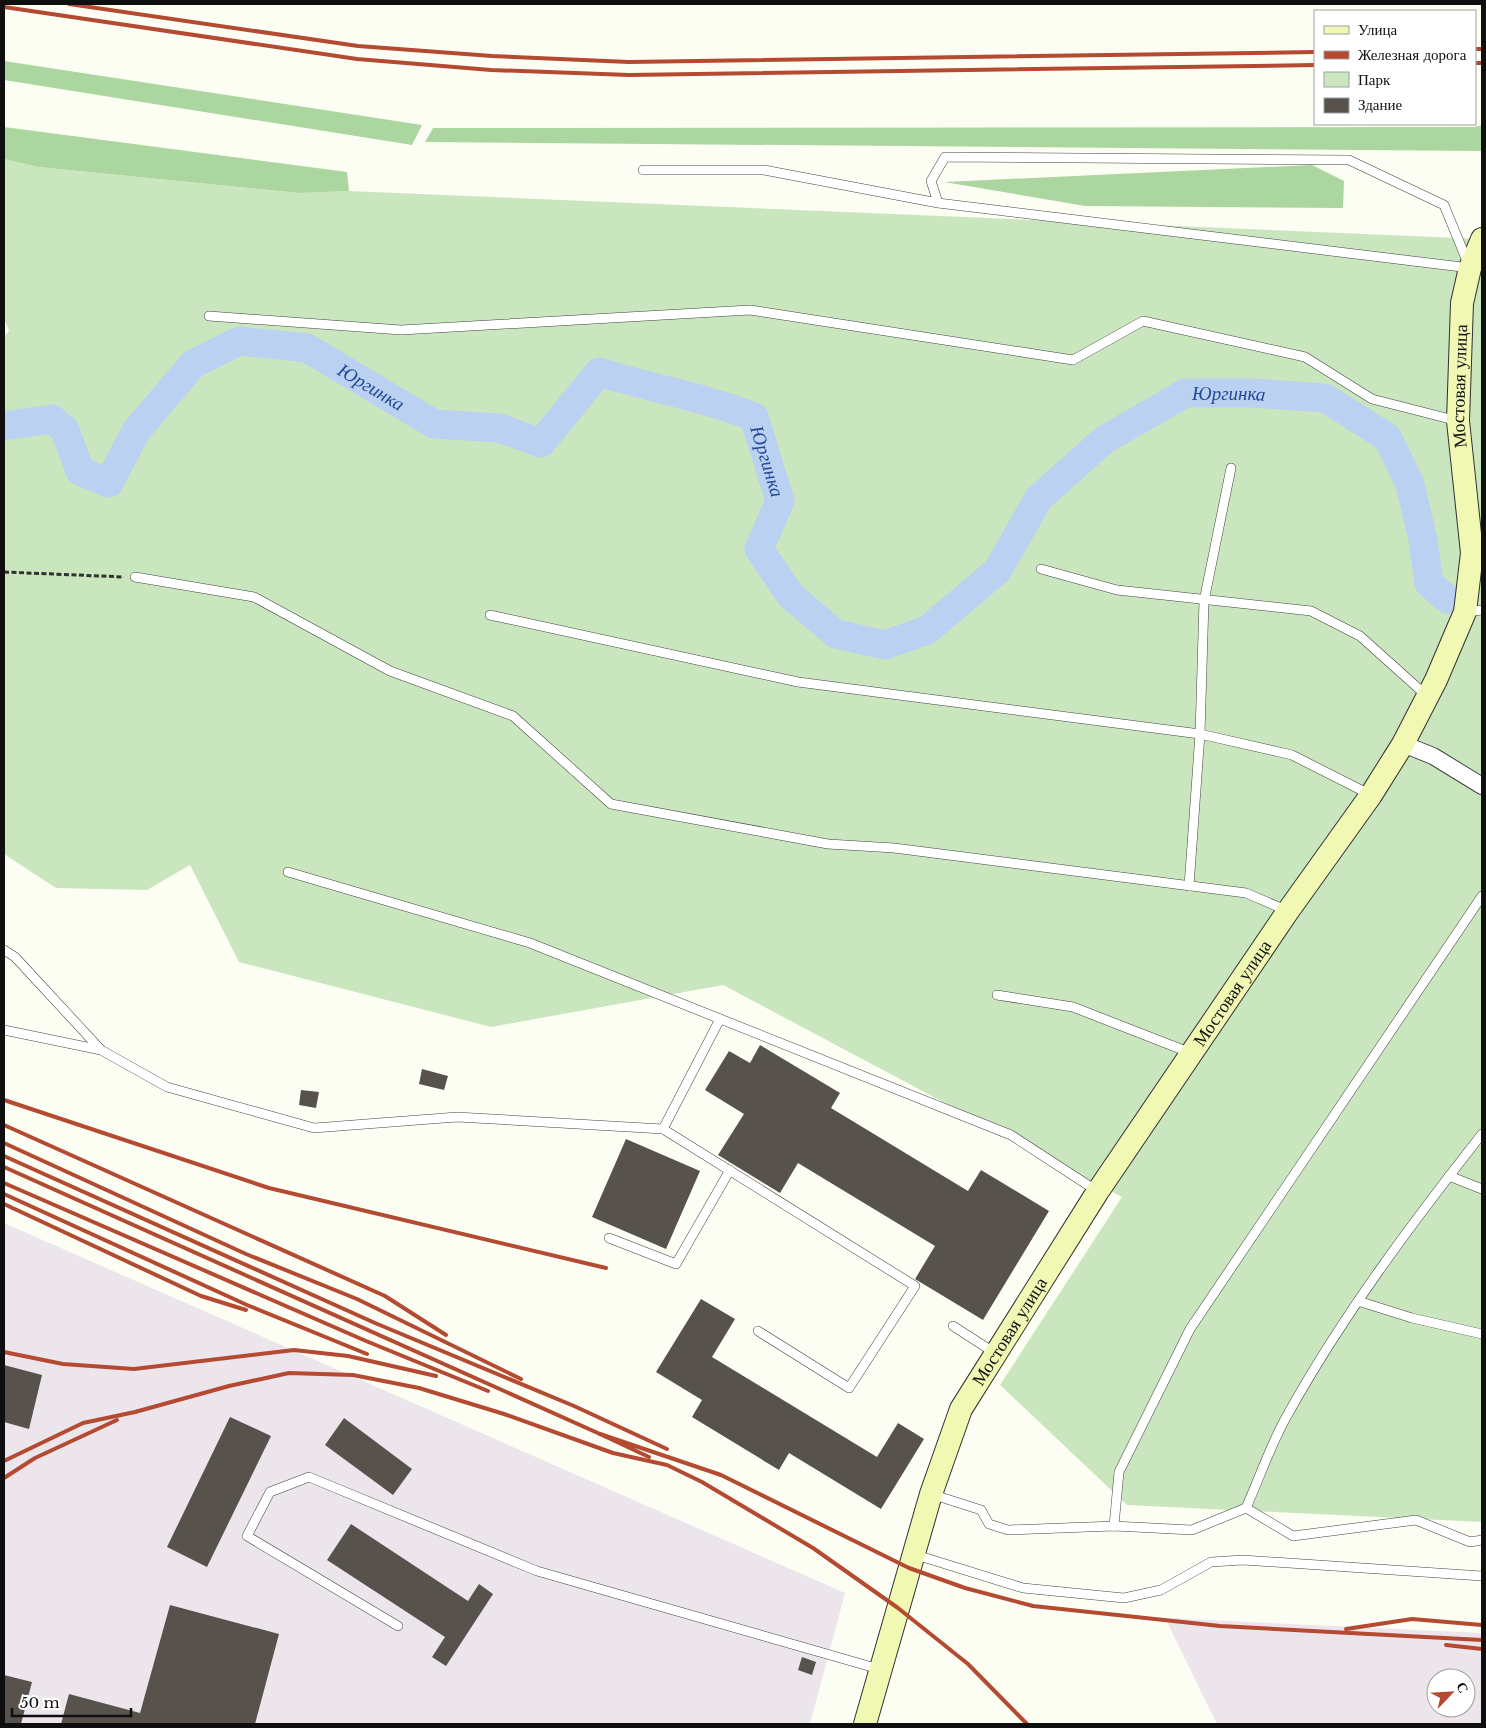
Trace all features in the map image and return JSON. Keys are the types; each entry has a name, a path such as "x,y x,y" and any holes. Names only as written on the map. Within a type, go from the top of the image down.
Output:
{"street":[{"name":"Мостовая улица","path":"865,1724 931,1494 961,1409 1098,1191 1288,911 1371,795 1403,744 1473,611 1472,553 1458,421 1462,303 1482,239"},
{"path":"1403,744 1433,756 1482,786"}],"lane":[{"path":"938,203 931,181 945,158 1348,160 1444,204 1475,262"},
{"path":"643,170 764,170 938,203 1475,262"},
{"path":"209,316 401,330 750,310 1073,360 1143,320 1304,357 1372,399 1458,421"},
{"path":"1189,886 1200,734 1204,601 1231,468"},
{"path":"1041,569 1117,590 1204,601 1311,611 1360,636 1428,697"},
{"path":"135,577 254,597 390,671 513,716 610,804 828,844 894,848 1246,894 1288,911"},
{"path":"490,615 798,682 1200,734 1292,755 1371,795"},
{"path":"288,872 530,943 1011,1135 1098,1191"},
{"path":"1114,1526 1119,1472 1190,1329 1482,896"},
{"path":"4,950 14,957 101,1050"},
{"path":"997,994 1073,1007 1192,1053"},
{"path":"663,1129 720,1019"},
{"path":"4,1030 101,1050 167,1086 314,1128 457,1117 663,1129 915,1286 848,1388 758,1331"},
{"path":"931,1494 981,1510 989,1524 1008,1530 1114,1526 1192,1530 1246,1508 1287,1415 1358,1301 1482,1134"},
{"path":"609,1238 676,1264 730,1170"},
{"path":"1449,1176 1482,1189"},
{"path":"1358,1301 1412,1318 1482,1334"},
{"path":"953,1326 995,1353"},
{"path":"398,1626 247,1536 270,1492 309,1477 537,1572 880,1669"},
{"path":"1246,1508 1293,1536 1416,1520 1470,1542 1482,1540"},
{"path":"913,1554 1023,1588 1124,1598 1161,1590 1211,1562 1243,1560 1482,1576"}],"path":[{"path":"4,572 135,577"}],"shaded area":[{"path":"4,1223 845,1593 810,1724 4,1724"},
{"path":"1165,1618 1482,1633 1482,1724 1217,1724"}],"green space":[{"path":"4,61 422,125 412,145 4,80"},
{"path":"1482,125 1482,151 425,142 433,128 1475,127"},
{"path":"4,127 347,172 349,191 299,193 38,167 4,159"},
{"path":"4,159 38,167 299,193 349,191 1482,239 1482,1522 1127,1505 1000,1385 1122,1197 723,985 491,1027 239,962 190,865 147,890 56,888 4,854 4,337 9,331 4,318"},
{"path":"1312,165 1344,181 1343,208 1085,206 944,182"}],"building":[{"path":"760,1045 840,1093 831,1108 968,1191 981,1170 1049,1211 983,1320 915,1279 935,1246 798,1163 780,1193 718,1155 744,1114 705,1090 729,1051 750,1063"},
{"path":"422,1069 448,1076 444,1090 419,1084"},
{"path":"301,1090 319,1092 316,1108 299,1105"},
{"path":"626,1139 700,1171 666,1249 592,1217"},
{"path":"701,1299 735,1319 712,1357 877,1457 898,1423 924,1439 881,1509 789,1453 779,1470 692,1417 702,1400 656,1372"},
{"path":"4,1365 42,1375 29,1429 4,1422"},
{"path":"230,1417 271,1436 207,1567 167,1547"},
{"path":"344,1418 412,1469 393,1495 325,1445"},
{"path":"351,1524 468,1601 479,1584 493,1594 446,1666 432,1657 445,1637 327,1560"},
{"path":"170,1605 279,1634 255,1724 61,1724 69,1694 140,1713"},
{"path":"802,1657 816,1662 812,1675 798,1670"},
{"path":"4,1675 32,1682 21,1724 4,1724"}],"waterway":[{"name":"Юргинка","path":"4,426 52,419 65,430 80,471 109,483 136,431 193,364 239,341 307,348 434,424 499,428 541,443 599,372 696,398 754,417 780,501 759,549 791,596 836,634 885,645 927,630 997,571 1039,498 1104,440 1185,393 1252,393 1325,398 1387,437 1410,484 1423,540 1429,583 1447,599"}],"railway":[{"path":"69,4 358,46 492,56 629,62 1314,52"},
{"path":"4,7 357,59 491,70 629,75 1314,65"},
{"path":"1476,49 1482,49"},
{"path":"1476,63 1482,63"},
{"path":"4,1100 269,1188 606,1268"},
{"path":"4,1125 385,1296 446,1335"},
{"path":"4,1143 246,1254 357,1299 521,1379"},
{"path":"4,1156 375,1323 574,1406 667,1449"},
{"path":"4,1167 600,1434"},
{"path":"4,1183 366,1341 488,1391"},
{"path":"4,1194 247,1305 367,1354"},
{"path":"4,1204 201,1296 246,1310"},
{"path":"4,1352 63,1364 134,1369 294,1350 348,1356 436,1376"},
{"path":"4,1461 83,1423 135,1412 229,1386 289,1373 353,1375 419,1388 504,1414 613,1453 667,1465 702,1482 813,1548 898,1608 968,1664 1027,1724"},
{"path":"4,1478 35,1458 117,1420"},
{"path":"649,1457 600,1434 721,1475 909,1568 965,1588 1033,1606 1220,1626 1482,1640"},
{"path":"1346,1629 1412,1619 1482,1625"},
{"path":"1446,1645 1482,1649"}]}
